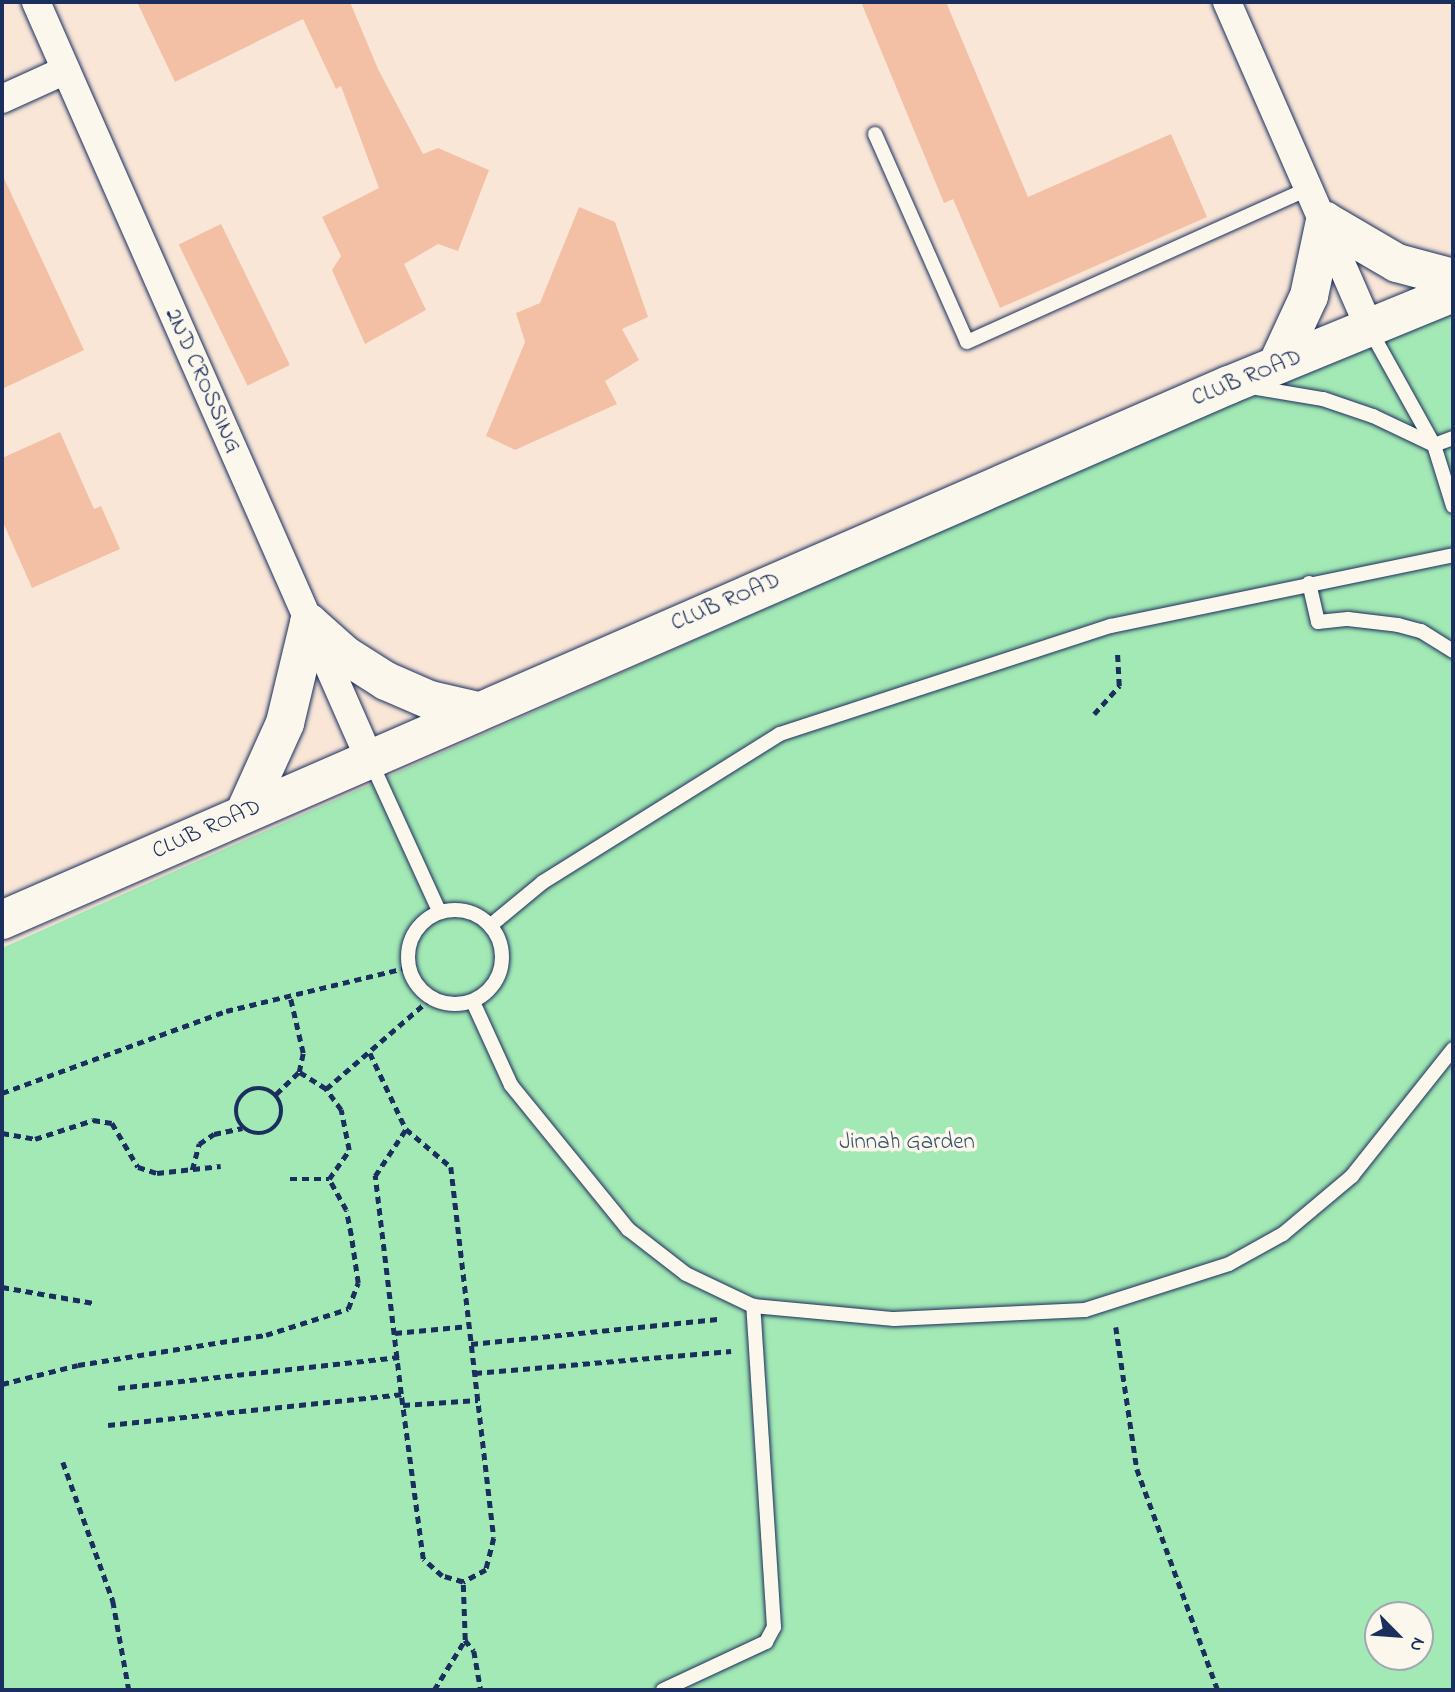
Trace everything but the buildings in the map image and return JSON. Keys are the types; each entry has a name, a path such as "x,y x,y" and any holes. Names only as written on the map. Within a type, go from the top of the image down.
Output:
{"main road":[{"path":"1318,205 1359,245 1397,263 1453,278"},
{"path":"1277,365 1309,296 1318,205"},
{"name":"CLUB ROAD","path":"2,920 1228,385 1370,330 1453,293"},
{"path":"244,814 285,723 309,623 345,655 386,681 430,700 478,711"}],"street":[{"name":"2ND CROSSING","path":"36,2 370,760"},
{"path":"1227,2 1318,205 1370,330"},
{"path":"2,99 66,70"}],"lane":[{"path":"875,134 967,342 1318,205"},
{"path":"1370,330 1434,445 1453,506"},
{"path":"1228,385 1323,399 1373,416 1434,445 1453,438"},
{"path":"491,925 543,882 780,734 1111,626 1453,555"},
{"path":"1310,583 1318,622 1348,620 1398,625 1421,631 1453,651"},
{"path":"370,760 439,911"},
{"path":"458,908 476,913 491,925 501,945 501,968 491,989 473,1002 451,1006 430,999 411,979 406,952 417,927 439,911 458,908"},
{"path":"473,1002 511,1085 628,1229 687,1275 753,1310 894,1319 1085,1311 1229,1264 1283,1234 1352,1176 1453,1048"},
{"path":"663,1690 772,1636 753,1310"}],"path":[{"path":"1094,714 1119,686 1121,668 1111,626"},
{"path":"2,1093 226,1011 409,967"},
{"path":"276,1094 299,1072 303,1054 290,997"},
{"path":"326,1089 370,1054 430,999"},
{"path":"370,1054 406,1129 451,1167 494,1538 486,1570 463,1582 442,1576 423,1559 401,1394 374,1176 406,1129"},
{"path":"289,1180 329,1179 344,1162 349,1134 326,1089 299,1072"},
{"path":"192,1170 199,1144 214,1134 242,1128 262,1135 279,1123 281,1103 276,1094 256,1087 239,1099 236,1109 242,1128"},
{"path":"2,1133 35,1139 93,1120 103,1121 112,1123 138,1167 157,1173 221,1167"},
{"path":"2,1384 78,1365 266,1335 348,1309 358,1283 351,1235 345,1210 329,1179"},
{"path":"2,1287 94,1303"},
{"path":"1112,1301 1137,1469 1218,1690"},
{"path":"471,1344 753,1310"},
{"path":"395,1333 469,1326"},
{"path":"475,1373 757,1349"},
{"path":"118,1388 398,1357"},
{"path":"108,1425 401,1394"},
{"path":"403,1405 478,1400"},
{"path":"63,1462 113,1601 128,1690"},
{"path":"434,1690 465,1640 463,1582"},
{"path":"465,1640 474,1651 481,1690"}],"green space":[{"name":"Jinnah Garden","path":"1453,303 1453,1690 2,1690 2,948"}]}
